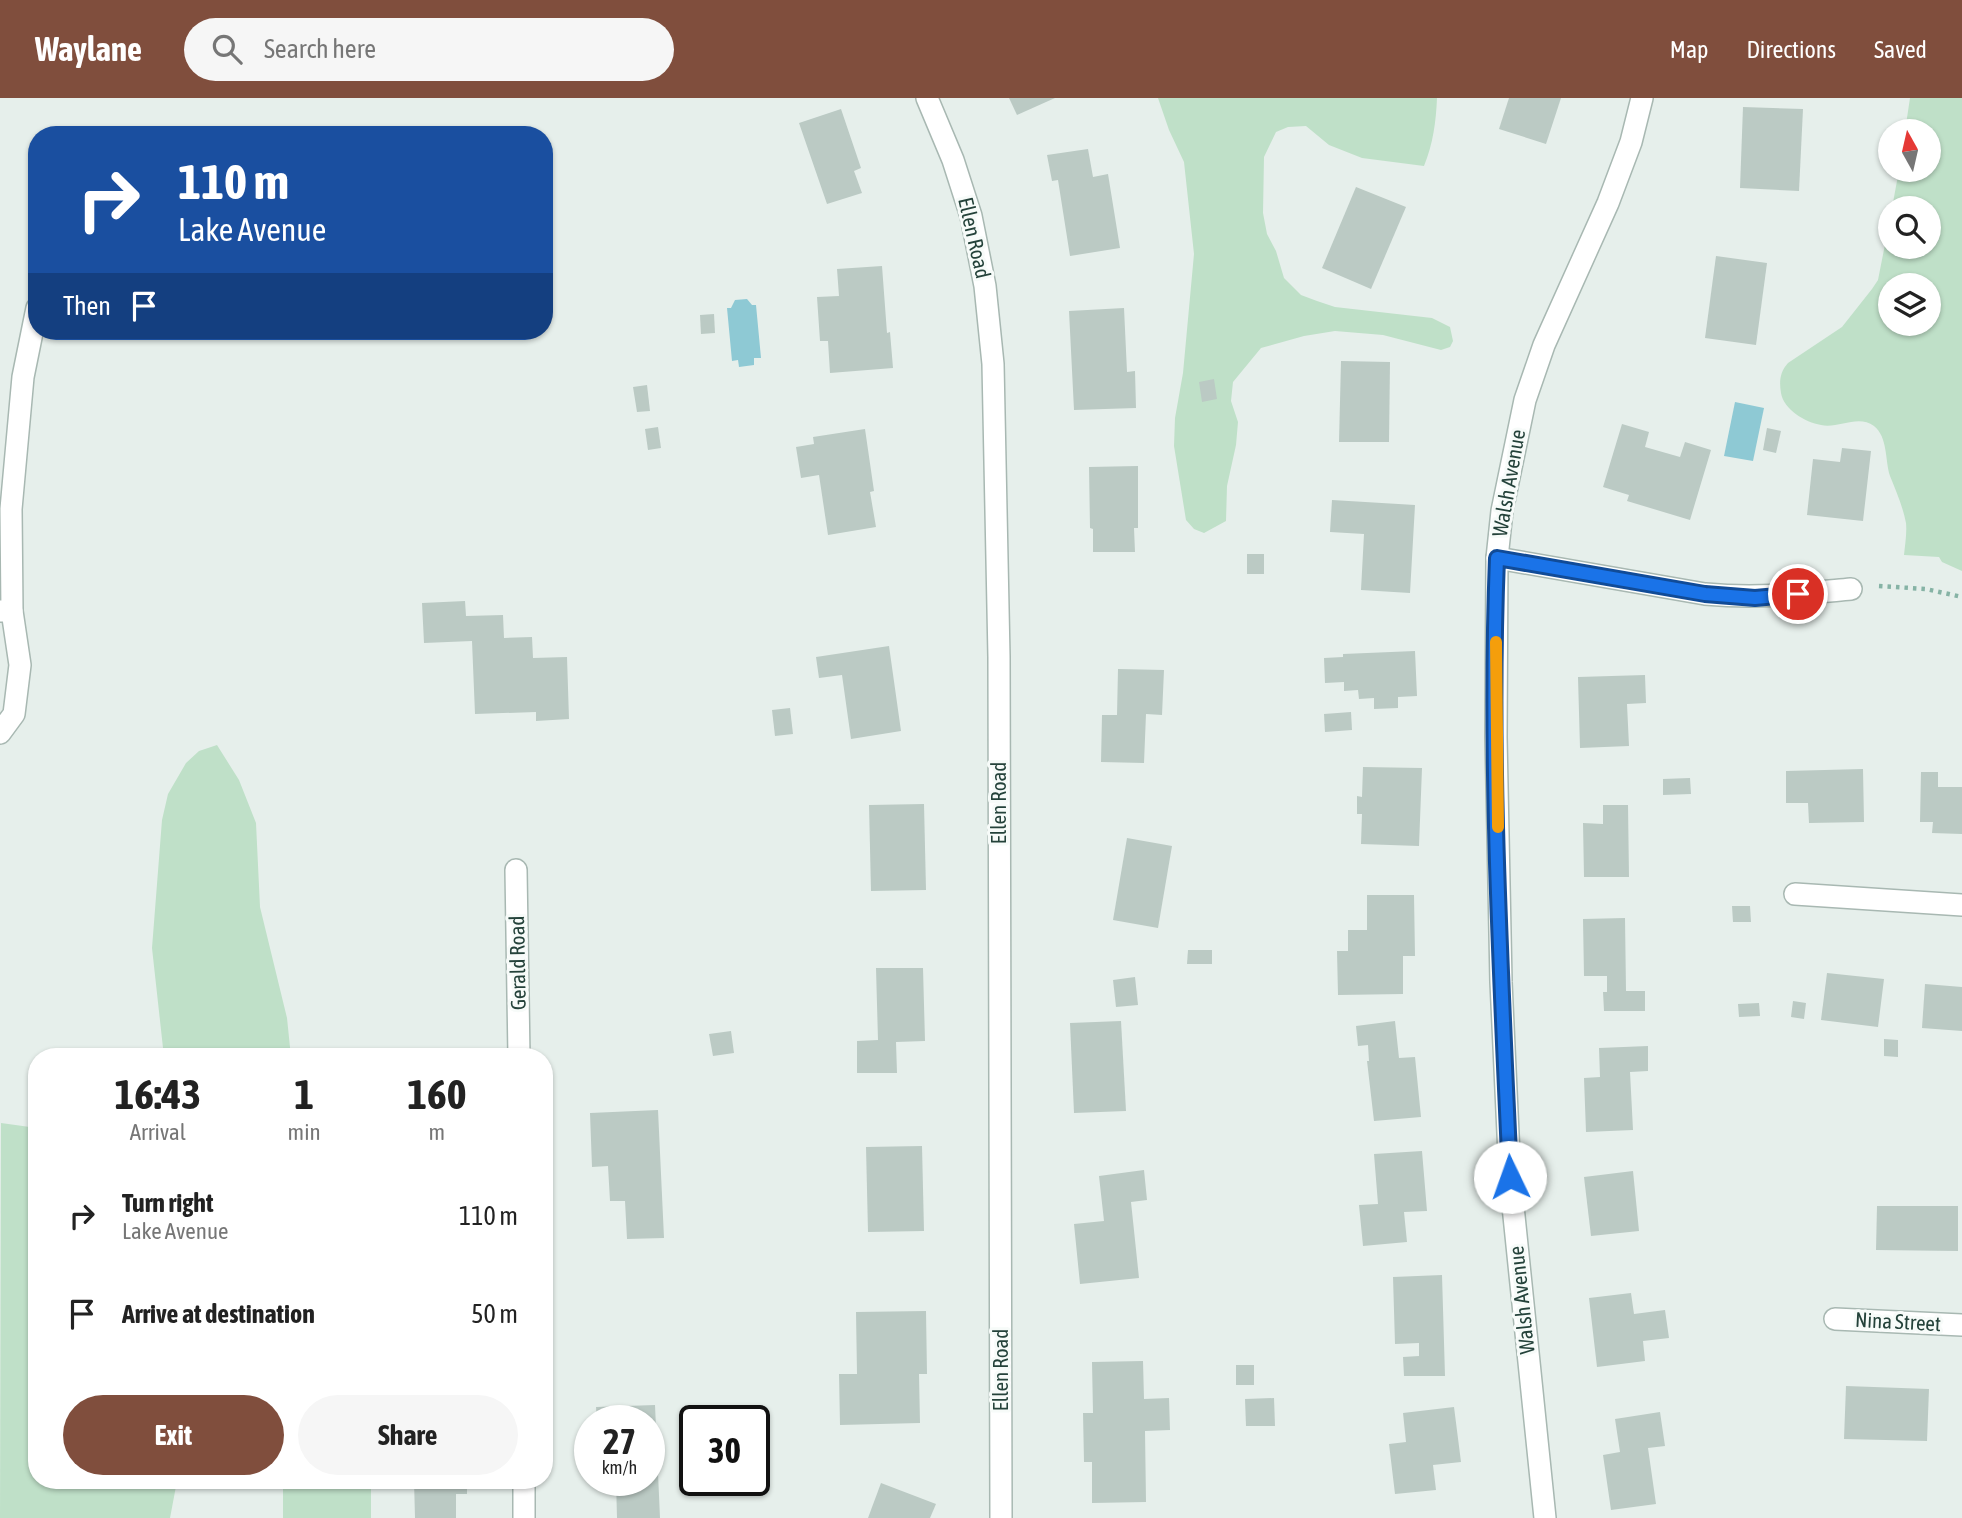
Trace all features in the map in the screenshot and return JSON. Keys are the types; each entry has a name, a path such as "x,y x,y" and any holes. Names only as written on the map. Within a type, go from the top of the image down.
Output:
{"street":[{"name":"Ellen Road","path":"927,98 953,160 971,216 985,286 993,364 999,657 1001,1518"},
{"name":"Walsh Avenue","path":"1545,1518 1510,1177 1500,942 1496,737 1497,558 1504,498 1525,400 1544,345 1608,203 1631,142 1642,98"},
{"path":"0,733 14,714 20,664 6,611 11,509 23,377 31,340"},
{"path":"1497,558 1693,592 1738,597 1772,597 1851,589"},
{"name":"Gerald Road","path":"516,870 519,1048"},
{"path":"1795,894 1962,905"},
{"name":"Nina Street","path":"1835,1319 1962,1325"},
{"path":"524,1489 524,1518"}],"path":[{"path":"1851,589 1902,587 1962,597"}],"green space":[{"path":"1158,98 1437,98 1434,133 1424,166 1362,158 1329,145 1306,126 1288,127 1276,132 1264,157 1263,213 1267,234 1276,251 1284,278 1301,295 1335,307 1432,318 1450,327 1453,341 1450,347 1441,350 1383,335 1335,331 1261,348 1233,382 1231,401 1238,422 1227,486 1226,521 1204,533 1194,529 1186,520 1174,446 1194,254 1184,162"},
{"path":"1910,98 1962,98 1962,571 1942,562 1939,557 1904,555 1905,517 1890,476 1882,436 1874,426 1861,421 1828,426 1808,421 1786,405 1780,389 1785,366 1842,327 1878,280 1878,336 1941,336 1941,273 1879,273 1882,259 1941,259 1941,196 1894,196 1897,182 1941,182 1941,119 1907,119"},
{"path":"217,745 239,780 256,823 260,907 287,1018 290,1048 163,1048 152,948 162,820 168,794 186,763 199,751"},
{"path":"1,1123 28,1127 28,1489 175,1489 170,1518 0,1518"},
{"path":"283,1489 371,1489 371,1518 283,1518"}],"water":[{"path":"747,299 752,305 756,305 761,358 754,358 754,365 739,367 738,360 732,361 727,308 731,308 735,300"},
{"path":"1735,402 1764,408 1753,461 1724,456"}],"building":[{"path":"1009,98 1055,98 1017,115"},
{"path":"1509,98 1561,98 1546,144 1499,129"},
{"path":"1743,107 1803,109 1799,191 1740,188"},
{"path":"841,109 861,168 854,171 862,193 827,204 799,123"},
{"path":"1088,149 1093,177 1108,174 1120,248 1070,256 1058,180 1052,181 1047,155"},
{"path":"1356,187 1406,207 1371,289 1322,268"},
{"path":"1716,256 1767,263 1756,345 1705,338"},
{"path":"882,266 887,333 890,332 893,368 830,373 828,341 820,341 817,297 839,296 837,269"},
{"path":"1124,308 1127,372 1135,371 1136,408 1074,410 1069,311"},
{"path":"714,314 715,333 701,334 700,315"},
{"path":"1341,361 1390,362 1389,442 1339,442"},
{"path":"1214,379 1217,399 1202,402 1199,382"},
{"path":"647,385 650,411 637,412 633,387"},
{"path":"1622,424 1649,432 1645,447 1680,457 1685,442 1711,450 1690,520 1627,501 1629,495 1603,487"},
{"path":"658,427 661,448 648,450 645,429"},
{"path":"1767,428 1781,431 1776,453 1763,450"},
{"path":"865,429 876,527 828,535 819,475 801,478 796,447 814,444 813,437"},
{"path":"1842,448 1871,451 1863,521 1807,515 1813,459 1840,462"},
{"path":"1138,466 1138,528 1134,528 1135,552 1093,552 1089,467"},
{"path":"1332,500 1415,505 1410,593 1361,590 1364,534 1330,532"},
{"path":"1247,554 1264,554 1264,574 1247,574"},
{"path":"465,601 466,616 503,615 504,638 532,637 533,658 567,657 569,719 536,721 536,712 475,714 472,641 424,643 422,603"},
{"path":"889,646 901,731 851,739 842,675 819,678 816,657"},
{"path":"1415,651 1417,696 1398,697 1398,708 1374,709 1374,698 1359,699 1358,690 1344,691 1344,682 1325,683 1324,658 1343,657 1343,654"},
{"path":"1118,669 1164,670 1162,715 1146,714 1144,763 1101,762 1102,715 1117,715"},
{"path":"1645,675 1646,703 1627,704 1629,746 1580,748 1578,677"},
{"path":"790,708 793,734 775,736 772,710"},
{"path":"1351,712 1352,730 1325,732 1324,714"},
{"path":"1363,767 1422,768 1419,846 1361,844 1362,814 1357,814 1357,796 1362,797"},
{"path":"1863,769 1864,822 1809,823 1808,803 1786,803 1786,771"},
{"path":"1921,772 1938,772 1938,787 1962,787 1962,834 1932,833 1933,822 1920,822"},
{"path":"1690,778 1691,794 1663,795 1663,779"},
{"path":"924,804 926,890 871,891 869,805"},
{"path":"1603,805 1628,805 1629,877 1584,877 1583,823 1603,824"},
{"path":"1127,838 1172,846 1158,928 1113,920"},
{"path":"1367,895 1414,895 1415,956 1403,956 1403,994 1338,995 1337,951 1348,951 1348,930 1367,930"},
{"path":"1732,906 1750,906 1751,922 1733,922"},
{"path":"1625,918 1626,991 1645,991 1645,1011 1604,1011 1603,992 1607,992 1607,976 1584,976 1583,919"},
{"path":"1188,950 1212,950 1212,964 1187,964"},
{"path":"876,968 923,968 925,1041 896,1042 897,1073 857,1073 857,1041 878,1040"},
{"path":"1827,973 1884,979 1878,1027 1821,1020"},
{"path":"1135,977 1138,1005 1116,1007 1113,980"},
{"path":"1925,984 1962,987 1962,1031 1922,1028"},
{"path":"1793,1001 1806,1003 1804,1019 1791,1017"},
{"path":"1759,1003 1760,1016 1739,1017 1738,1004"},
{"path":"1121,1021 1126,1111 1074,1113 1070,1023"},
{"path":"1395,1021 1399,1058 1415,1057 1421,1117 1374,1121 1367,1061 1368,1045 1358,1046 1356,1026"},
{"path":"731,1031 734,1053 713,1056 709,1034"},
{"path":"1884,1039 1898,1040 1898,1057 1884,1056"},
{"path":"1648,1046 1648,1071 1630,1072 1633,1130 1586,1132 1584,1078 1600,1077 1599,1048"},
{"path":"658,1110 664,1238 627,1239 625,1201 610,1201 608,1166 592,1167 590,1113"},
{"path":"922,1146 924,1231 868,1232 866,1147"},
{"path":"1422,1151 1427,1211 1404,1212 1407,1242 1363,1246 1359,1205 1378,1204 1374,1154"},
{"path":"1144,1170 1147,1200 1131,1202 1139,1278 1080,1284 1074,1224 1104,1221 1099,1176"},
{"path":"1633,1171 1639,1231 1591,1236 1584,1177"},
{"path":"1877,1206 1958,1206 1958,1251 1876,1250"},
{"path":"1442,1275 1445,1376 1404,1376 1403,1357 1419,1356 1419,1343 1395,1344 1393,1277"},
{"path":"1631,1293 1634,1314 1665,1310 1669,1338 1643,1341 1645,1361 1597,1367 1589,1298"},
{"path":"926,1311 927,1374 919,1374 920,1423 840,1425 839,1374 857,1374 856,1312"},
{"path":"1143,1361 1144,1399 1169,1398 1170,1430 1145,1431 1146,1502 1092,1503 1092,1462 1084,1462 1083,1413 1093,1413 1092,1362"},
{"path":"1236,1365 1254,1365 1254,1385 1236,1385"},
{"path":"1846,1386 1929,1389 1927,1441 1844,1439"},
{"path":"1274,1398 1275,1426 1246,1426 1245,1399"},
{"path":"1454,1407 1461,1462 1433,1465 1436,1490 1395,1494 1389,1444 1406,1442 1403,1413"},
{"path":"1660,1412 1665,1446 1648,1448 1656,1504 1611,1510 1603,1455 1620,1452 1615,1419"},
{"path":"881,1483 936,1504 930,1518 868,1518"},
{"path":"414,1489 467,1489 467,1494 456,1494 456,1518 415,1518"},
{"path":"616,1496 659,1496 660,1518 617,1518"}],"slow traffic":[{"path":"1496,642 1498,827"}],"route":[{"path":"1510,1177 1501,982 1496,737 1497,558 1705,594 1755,598 1798,594"}]}
